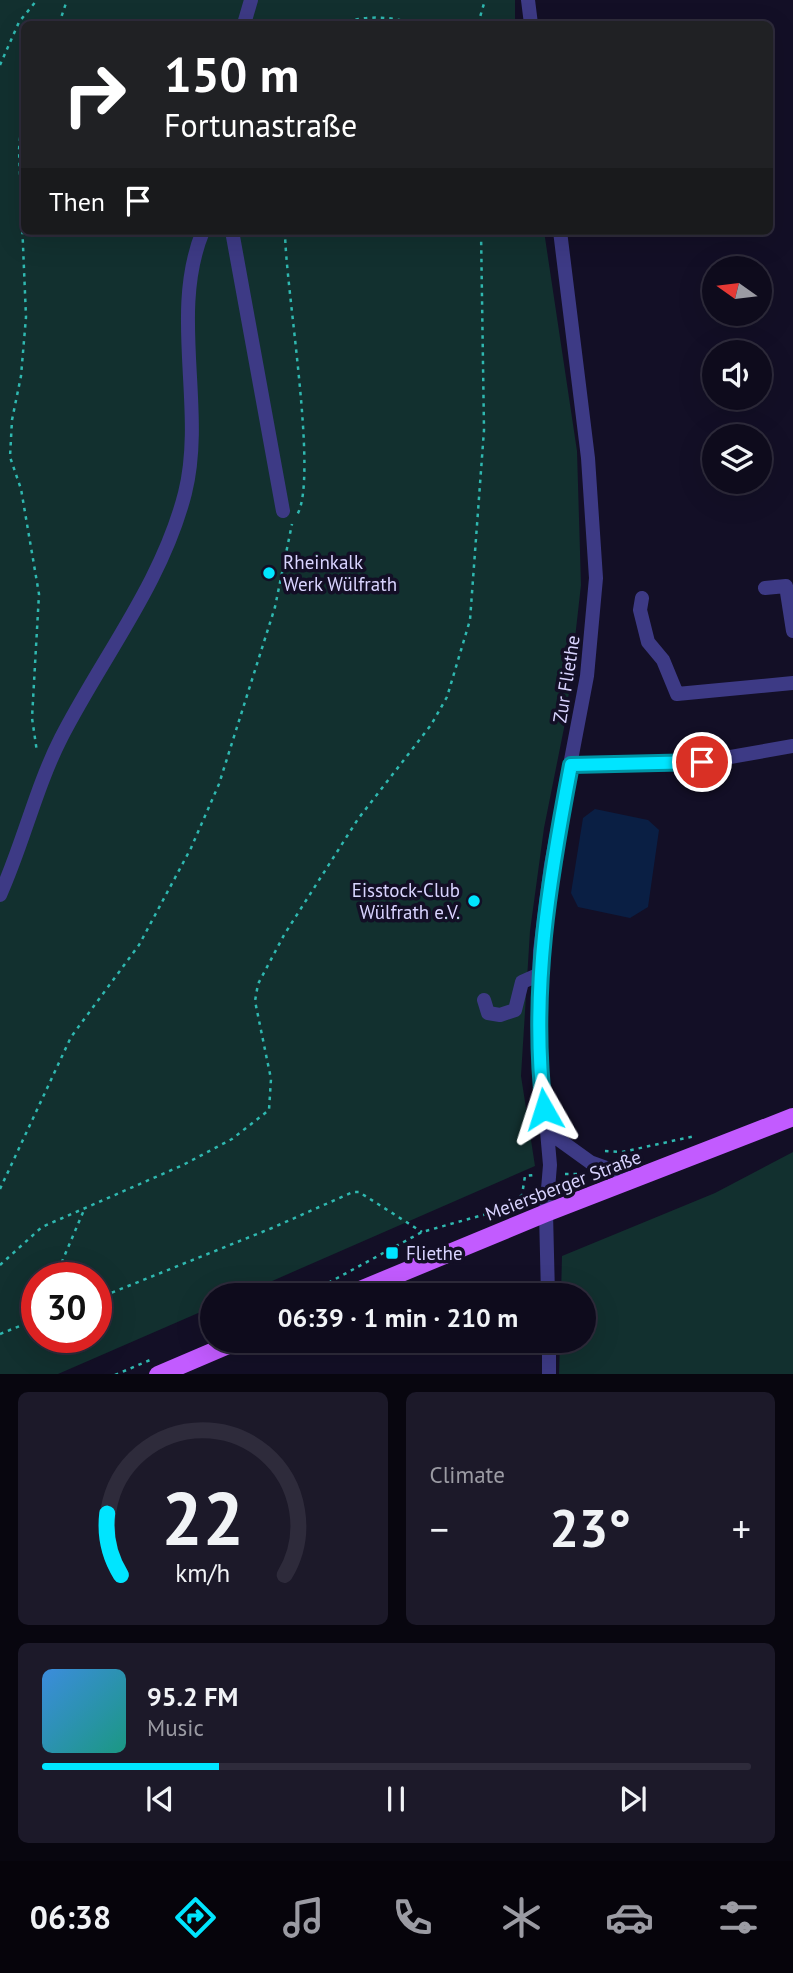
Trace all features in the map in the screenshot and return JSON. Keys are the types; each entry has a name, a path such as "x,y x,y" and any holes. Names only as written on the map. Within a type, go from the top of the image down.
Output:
{"main road":[{"name":"Meiersberger Straße","path":"377,1283 546,1213 793,1117"},
{"path":"158,1374 209,1353"}],"street":[{"path":"245,21 251,0"},
{"path":"528,0 531,21"},
{"path":"0,895 60,741 104,658 152,582 176,526 188,479 189,310 195,250 201,235"},
{"path":"233,235 283,510"},
{"name":"Zur Fliethe","path":"548,1283 546,1213 550,1174 538,1030 540,974 546,897 594,628 596,579 588,458 560,235"},
{"path":"765,588 786,586 793,631"},
{"path":"642,598 640,610 648,642 663,660 677,694 793,683"},
{"path":"571,765 702,762 793,746"},
{"path":"484,1000 488,1013 500,1015 515,1010 522,982 540,974"},
{"path":"547,1131 590,1162 637,1179"},
{"path":"549,1353 549,1374"}],"path":[{"path":"0,65 19,22 37,0"},
{"path":"60,21 67,0"},
{"path":"479,21 485,0"},
{"path":"348,21 378,17 398,21"},
{"path":"21,128 21,198"},
{"path":"23,235 26,317 10,457 21,489 39,594 32,718 36,750 47,774"},
{"path":"0,1189 71,1037 139,945 191,848 219,784 275,607 291,525 304,505 299,380 290,315 285,235"},
{"path":"0,1265 42,1227 183,1165 232,1139 264,1116 268,1110 271,1079 256,1001 258,984 284,935 358,819 431,725 447,697 470,620 479,534 484,430 481,235"},
{"path":"328,1283 422,1232 508,1208 522,1195 525,1176 583,1174 596,1151 622,1152 702,1135"},
{"path":"112,1292 272,1228 352,1192 359,1192 422,1232"},
{"path":"62,1262 84,1210"},
{"path":"0,1334 21,1324"}],"green space":[{"path":"0,0 515,0 515,21 21,21 21,235 545,235 577,451 581,585 566,718 544,828 530,931 521,1076 535,1166 267,1283 200,1283 200,1312 112,1351 112,1262 21,1262 21,1353 106,1353 58,1374 0,1374"},
{"path":"793,1152 793,1374 559,1374 560,1353 596,1353 596,1283 561,1283 562,1256 715,1193"}],"water":[{"path":"595,809 648,820 659,830 648,907 630,918 578,907 571,893 583,818"}],"place":[{"name":"Rheinkalk Werk Wülfrath","path":"269,573"},
{"name":"Eisstock-Club Wülfrath e.V.","path":"474,901"},
{"name":"Fliethe","path":"392,1253"}],"route":[{"path":"544,1109 538,1030 540,951 551,864 571,765 702,762"}]}
